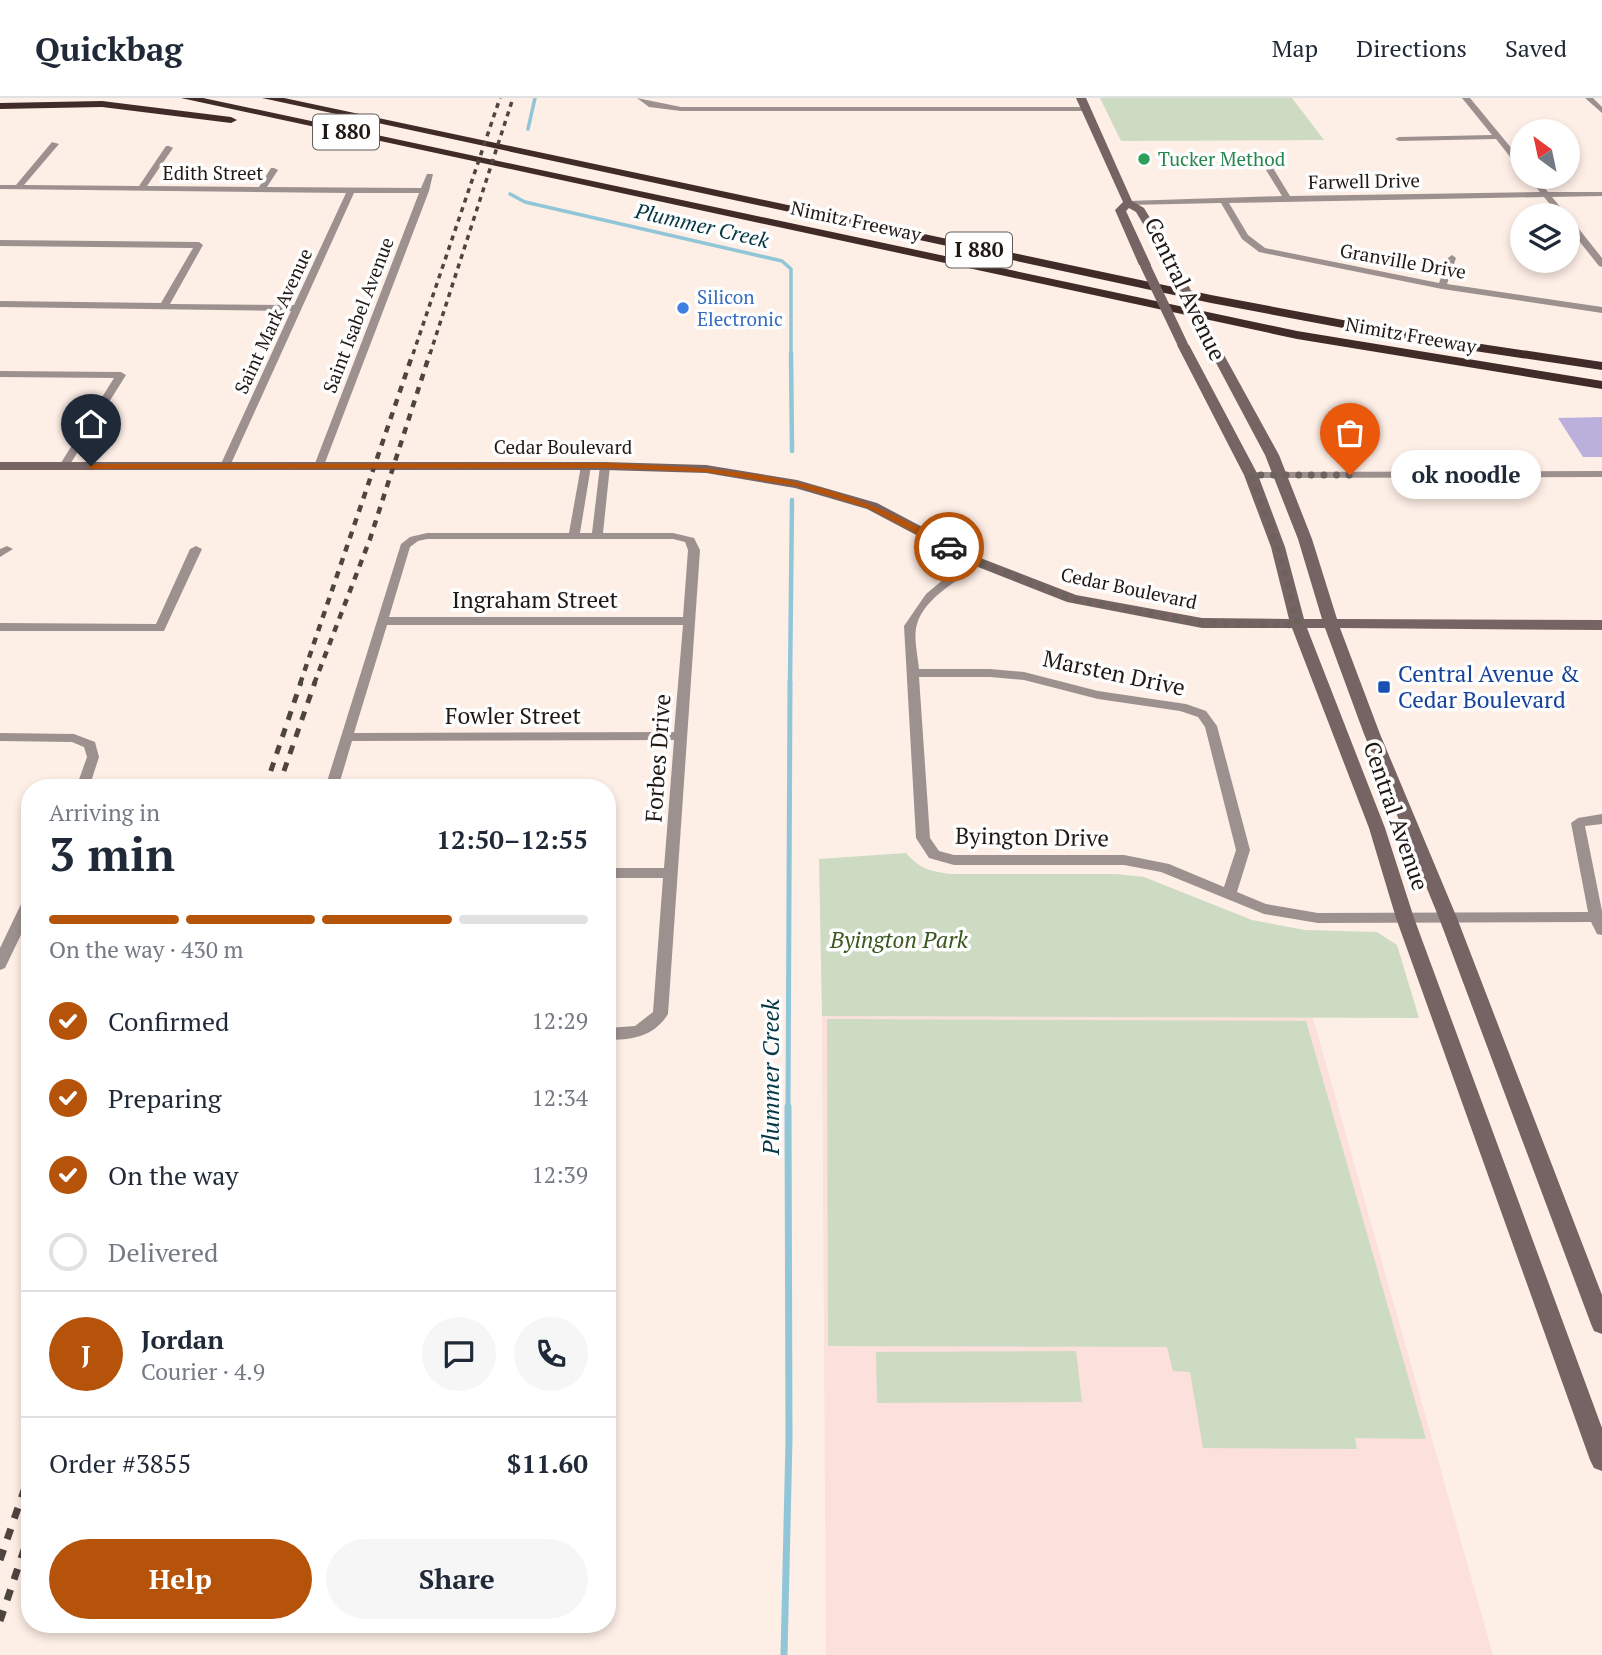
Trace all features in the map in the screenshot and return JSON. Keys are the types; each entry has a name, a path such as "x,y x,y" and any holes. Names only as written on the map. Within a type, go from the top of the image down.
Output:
{"highway":[{"name":"Nimitz Freeway","path":"187,98 1297,335 1602,384"},
{"name":"Nimitz Freeway","path":"268,98 1211,299 1428,340 1602,366"},
{"path":"307,98 359,116"},
{"path":"0,106 62,103 129,107 266,125 504,165"}],"main road":[{"name":"Central Avenue","path":"1081,98 1128,203 1140,210 1171,264 1272,454 1305,540 1331,625 1371,734 1448,918 1602,1324"},
{"name":"Central Avenue","path":"1128,203 1121,211 1145,265 1183,345 1251,475 1278,547 1298,625 1377,828 1405,918 1602,1460"},
{"name":"Cedar Boulevard","path":"0,466 605,466 706,469 797,484 872,506 978,562 1072,599 1202,623 1602,625"}],"street":[{"path":"641,98 652,106 681,110 1086,109"},
{"path":"1466,98 1510,152"},
{"path":"1589,98 1602,111"},
{"path":"1399,139 1498,137"},
{"path":"19,187 55,144"},
{"path":"141,189 169,148"},
{"path":"262,189 274,170"},
{"path":"1270,170 1287,198"},
{"name":"Saint Isabel Avenue","path":"319,466 430,176"},
{"name":"Edith Street","path":"0,187 425,191"},
{"path":"1543,189 1554,203"},
{"name":"Saint Mark Avenue","path":"225,466 351,190"},
{"name":"Farwell Drive","path":"1128,203 1602,194"},
{"name":"Granville Drive","path":"1224,201 1245,237 1262,250 1441,286 1602,310"},
{"path":"1580,236 1602,264"},
{"path":"0,243 200,245 164,306"},
{"path":"1441,286 1452,258"},
{"path":"0,304 298,308"},
{"path":"0,374 121,375 64,466"},
{"path":"574,536 586,466"},
{"path":"597,536 605,466"},
{"path":"1251,475 1602,474"},
{"name":"Forbes Drive","path":"334,779 405,546 414,539 427,536 673,536 690,540 694,550 660,1014 649,1028 629,1034 616,1034"},
{"path":"0,627 160,628 196,549"},
{"name":"Byington Drive","path":"978,562 932,593 917,609 911,626 923,838 934,855 954,860 1124,860 1164,868 1264,909 1318,918 1448,918 1599,923"},
{"name":"Ingraham Street","path":"382,621 689,621"},
{"name":"Marsten Drive","path":"912,673 1024,676 1098,695 1182,707 1202,714 1211,726 1243,850 1229,894"},
{"name":"Fowler Street","path":"346,737 681,736"},
{"path":"0,737 74,738 90,745 93,757 85,779"},
{"path":"1599,923 1578,823 1602,819"},
{"path":"616,873 670,873"},
{"path":"0,964 21,919"}],"shaded area":[{"path":"822,1016 1313,1018 1493,1655 826,1655"}],"green space":[{"path":"1100,98 1292,98 1324,140 1121,141"},
{"name":"Byington Park","path":"906,853 926,868 950,874 1116,874 1144,877 1252,920 1305,930 1377,932 1397,945 1419,1018 822,1016 819,859"},
{"path":"827,1019 1306,1021 1426,1439 1355,1438 1357,1449 1203,1448 1190,1372 1173,1371 1167,1347 828,1346"},
{"path":"1076,1351 1082,1402 877,1403 876,1352"}],"building":[{"path":"1602,417 1602,457 1583,457 1558,418"}],"waterway":[{"name":"Plummer Creek","path":"528,129 535,98"},
{"name":"Plummer Creek","path":"510,194 525,202 782,261 791,269 791,353"},
{"name":"Plummer Creek","path":"791,353 792,451"},
{"name":"Plummer Creek","path":"790,684 792,500"},
{"name":"Plummer Creek","path":"788,1108 790,682"},
{"name":"Plummer Creek","path":"784,1655 789,1440 788,1108"}],"railway":[{"path":"413,354 500,98"},
{"path":"430,354 513,98"},
{"path":"300,684 413,353"},
{"path":"314,684 370,539 430,353"},
{"path":"268,779 301,682"},
{"path":"281,779 315,682"},
{"path":"0,1560 21,1499"},
{"path":"0,1621 21,1559"}],"way so far":[{"path":"949,547 978,562 1072,599 1202,623 1298,625 1278,547 1251,475 1350,475"}],"place":[{"name":"Tucker Method","path":"1144,159"},
{"name":"Silicon Electronic","path":"683,308"},
{"name":"ok noodle","path":"1350,475"},
{"name":"Central Avenue & Cedar Boulevard","path":"1384,687"}],"route":[{"path":"91,466 643,466 706,469 797,484 872,506 949,547"}]}
